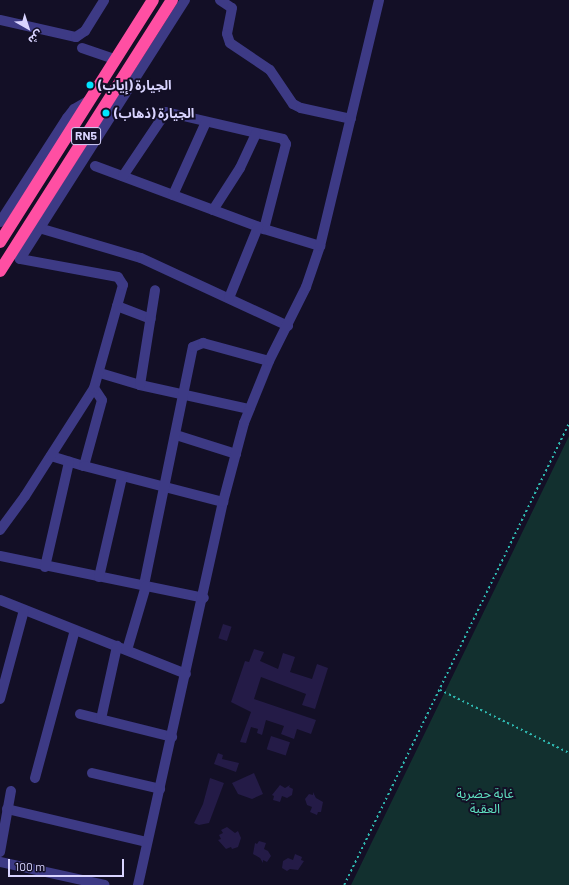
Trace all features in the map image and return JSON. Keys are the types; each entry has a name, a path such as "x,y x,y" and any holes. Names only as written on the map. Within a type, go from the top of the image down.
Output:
{"highway":[{"name":"RN5","path":"0,242 114,59 153,0"},
{"name":"RN5","path":"0,271 172,0"}],"street":[{"path":"0,20 76,37 85,31 104,0"},
{"path":"0,530 51,456 94,388 100,373 106,340 124,285 118,277 20,259 185,0"},
{"path":"220,0 230,5 233,10 228,34 230,43 275,74 293,104 301,108 351,119"},
{"path":"138,885 204,598 223,502 236,454 249,409 269,361 288,326 320,246 379,0"},
{"path":"82,48 114,59"},
{"path":"0,222 67,118 74,109 88,101"},
{"path":"122,176 162,115 170,112 283,140 286,144 261,228 229,298"},
{"path":"173,195 206,122"},
{"path":"213,210 237,174 256,134"},
{"path":"95,166 261,228 320,246"},
{"path":"39,228 141,258 288,326"},
{"path":"140,385 155,290"},
{"path":"117,306 151,319"},
{"path":"127,650 145,585 185,395 193,347 199,343 269,361"},
{"path":"100,373 140,385 249,409"},
{"path":"84,466 102,400 94,388"},
{"path":"176,436 236,454"},
{"path":"51,456 122,477 223,502"},
{"path":"45,567 69,462"},
{"path":"99,577 122,477"},
{"path":"0,556 45,567 145,585 204,598"},
{"path":"0,600 186,674"},
{"path":"0,699 24,610"},
{"path":"35,778 75,630"},
{"path":"101,719 117,646"},
{"path":"80,714 172,737"},
{"path":"92,773 160,789"},
{"path":"0,852 11,791"},
{"path":"7,809 147,842"},
{"path":"0,862 105,885"}],"path":[{"path":"344,885 569,423"},
{"path":"440,690 569,753"}],"green space":[{"name":"غابة حضرية العقبة","path":"569,436 569,885 351,885 456,669"}],"building":[{"path":"223,624 232,627 227,641 218,638"},
{"path":"254,649 264,652 260,661 278,669 283,653 295,657 290,672 312,679 317,664 328,668 315,709 302,705 306,694 261,677 254,699 316,720 311,734 297,729 294,739 281,734 284,726 266,720 262,735 257,733 258,729 251,727 246,743 240,742 251,712 231,702 245,661 249,662"},
{"path":"271,736 290,742 286,755 267,749"},
{"path":"218,753 223,755 222,759 239,763 236,772 214,764"},
{"path":"254,773 263,794 252,799 238,794 232,783"},
{"path":"210,778 224,783 209,823 199,825 194,823 203,804"},
{"path":"280,785 285,788 290,785 289,787 293,789 292,795 287,798 282,796 280,802 273,800 274,796 272,795"},
{"path":"313,792 316,798 323,802 321,812 318,812 317,815 310,812 312,807 307,805 305,799 309,794 313,795"},
{"path":"227,827 235,833 238,831 241,838 238,847 226,849 218,840 221,839 219,835 223,833 221,830"},
{"path":"259,841 266,843 264,849 268,851 271,856 267,862 263,860 263,863 260,858 253,854 255,843 257,844"},
{"path":"295,854 302,857 301,860 304,861 298,870 290,869 287,871 282,868 283,861 288,858 293,860"}],"place":[{"name":"الجيارة (إياب)","path":"90,85"},
{"name":"الجيارة (ذهاب)","path":"106,113"}]}
